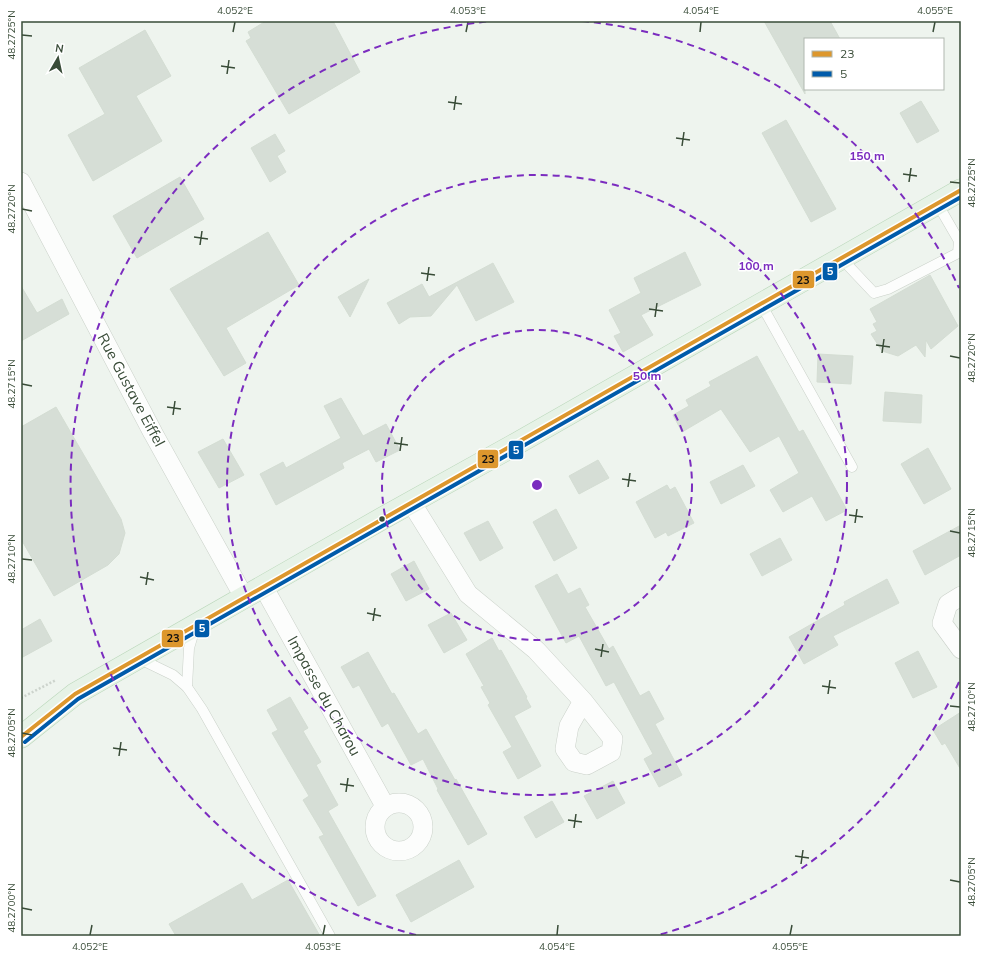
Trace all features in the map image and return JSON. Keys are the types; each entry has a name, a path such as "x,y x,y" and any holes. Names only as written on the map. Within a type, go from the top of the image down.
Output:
{"main road":[{"path":"21,717 75,694 961,190"},
{"path":"21,737 75,694"}],"street":[{"name":"Rue Gustave Eiffel","path":"21,182 153,433 244,597"},
{"path":"412,502 468,594 536,650 583,701"},
{"name":"Impasse du Charou","path":"263,586 385,806"},
{"path":"961,596 948,604 942,624 961,649"}],"lane":[{"path":"842,258 874,293 888,288 958,253 959,241 937,203"},
{"path":"761,304 852,467"},
{"path":"187,687 189,648 196,625"},
{"path":"138,658 173,675 187,687 202,708 330,936"}],"building":[{"path":"266,21 333,21 360,72 289,114 246,41 251,38 248,32"},
{"path":"764,21 830,21 839,38 804,38 805,94"},
{"path":"145,30 171,76 136,96 162,141 93,181 68,135 105,114 79,68"},
{"path":"921,101 939,131 917,143 900,113"},
{"path":"786,120 836,209 811,222 762,133"},
{"path":"275,134 285,151 277,156 286,172 270,182 251,148"},
{"path":"180,177 204,219 137,258 113,216"},
{"path":"268,232 299,285 226,328 246,363 224,376 170,289"},
{"path":"685,252 701,285 641,315 653,335 623,352 614,336 621,333 609,310 641,293 634,278"},
{"path":"493,263 514,302 476,321 457,285 431,316 410,317 399,324 387,303 422,284 429,297"},
{"path":"930,275 958,326 931,349 926,340 925,357 916,345 898,356 882,351 871,334 877,331 873,324 877,322 870,309"},
{"path":"369,279 350,317 338,297"},
{"path":"21,286 37,313 62,299 69,314 21,341"},
{"path":"818,354 853,356 851,384 817,382"},
{"path":"757,356 799,432 803,430 847,510 826,521 812,496 783,512 770,490 799,473 779,436 750,452 721,409 682,432 673,415 689,406 686,400 711,386 709,382"},
{"path":"885,392 922,395 921,423 883,421"},
{"path":"341,398 363,436 386,424 400,450 376,462 369,449 342,463 344,468 276,505 260,474 283,462 286,468 341,438 324,406"},
{"path":"56,407 121,519 125,533 119,554 108,565 54,596 21,539 21,427"},
{"path":"223,439 244,475 219,488 198,452"},
{"path":"928,448 951,489 924,504 901,464"},
{"path":"598,460 609,478 579,494 569,476"},
{"path":"743,465 755,486 721,504 710,482"},
{"path":"667,485 670,490 675,487 694,523 668,536 666,532 655,538 636,502"},
{"path":"556,509 577,548 554,561 533,522"},
{"path":"488,521 503,548 480,561 464,533"},
{"path":"961,525 961,555 925,575 913,551"},
{"path":"780,538 792,560 762,576 750,554"},
{"path":"414,561 429,589 406,601 391,574"},
{"path":"557,574 568,594 580,588 589,605 585,607 609,649 613,646 640,696 649,691 664,719 655,724 682,775 659,787 644,759 653,754 614,682 606,686 579,636 566,643 535,586"},
{"path":"887,579 899,603 833,636 838,645 804,664 789,637 845,605 844,602"},
{"path":"451,613 467,640 444,653 428,625"},
{"path":"40,619 52,641 21,658 21,630"},
{"path":"492,638 499,651 501,650 531,707 514,716 541,766 518,779 503,752 512,747 488,705 490,703 481,687 484,686 466,654"},
{"path":"918,651 937,687 913,698 895,663"},
{"path":"368,652 392,694 394,693 418,734 426,729 487,834 468,845 437,790 438,789 423,759 411,765 388,723 382,727 359,685 353,688 341,667"},
{"path":"290,697 308,728 303,731 321,762 316,765 338,805 328,811 376,896 358,906 319,837 324,835 303,800 309,796 272,733 278,730 267,710"},
{"path":"961,712 961,770 945,743 942,745 933,730"},
{"path":"613,781 625,803 597,819 584,796"},
{"path":"552,801 564,822 536,838 524,817"},
{"path":"459,860 474,887 411,922 396,895"},
{"path":"288,880 320,936 176,936 169,924 242,883 252,900"}],"transit line":[{"name":"23","path":"21,737 75,694 961,190"},
{"name":"5","path":"25,742 78,699 961,197"}]}
